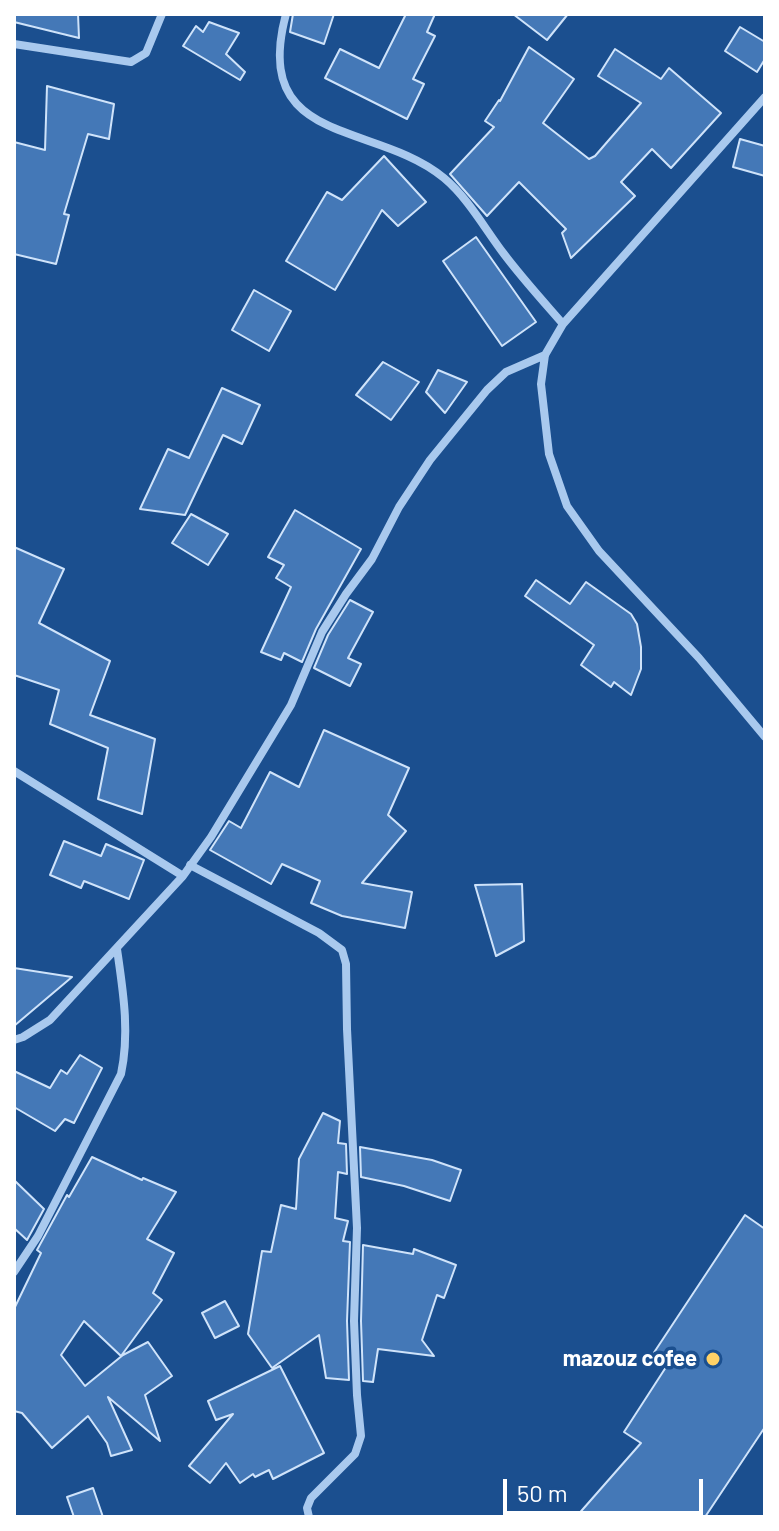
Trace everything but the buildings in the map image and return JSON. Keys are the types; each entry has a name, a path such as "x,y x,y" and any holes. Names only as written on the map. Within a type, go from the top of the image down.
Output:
{"street":[{"path":"14,44 131,62 146,53 162,14"},
{"path":"286,14 279,56 280,77 292,98 325,125 418,160 445,179 458,191 563,324"},
{"path":"765,97 563,324 545,355 541,384 549,454 567,506 599,551 663,618 765,737"},
{"path":"14,1040 50,1020 183,876 211,837 291,705 322,632 372,559 399,507 430,460 487,390 506,372 545,355"},
{"path":"14,771 183,876"},
{"path":"190,865 319,933 342,950 346,964 357,1228 354,1321 361,1436 355,1454 311,1498 307,1508 309,1517"},
{"path":"14,1272 52,1210 121,1074 125,1055 126,1013 117,949"}],"place":[{"name":"mazouz cofee","path":"713,1359"}]}
